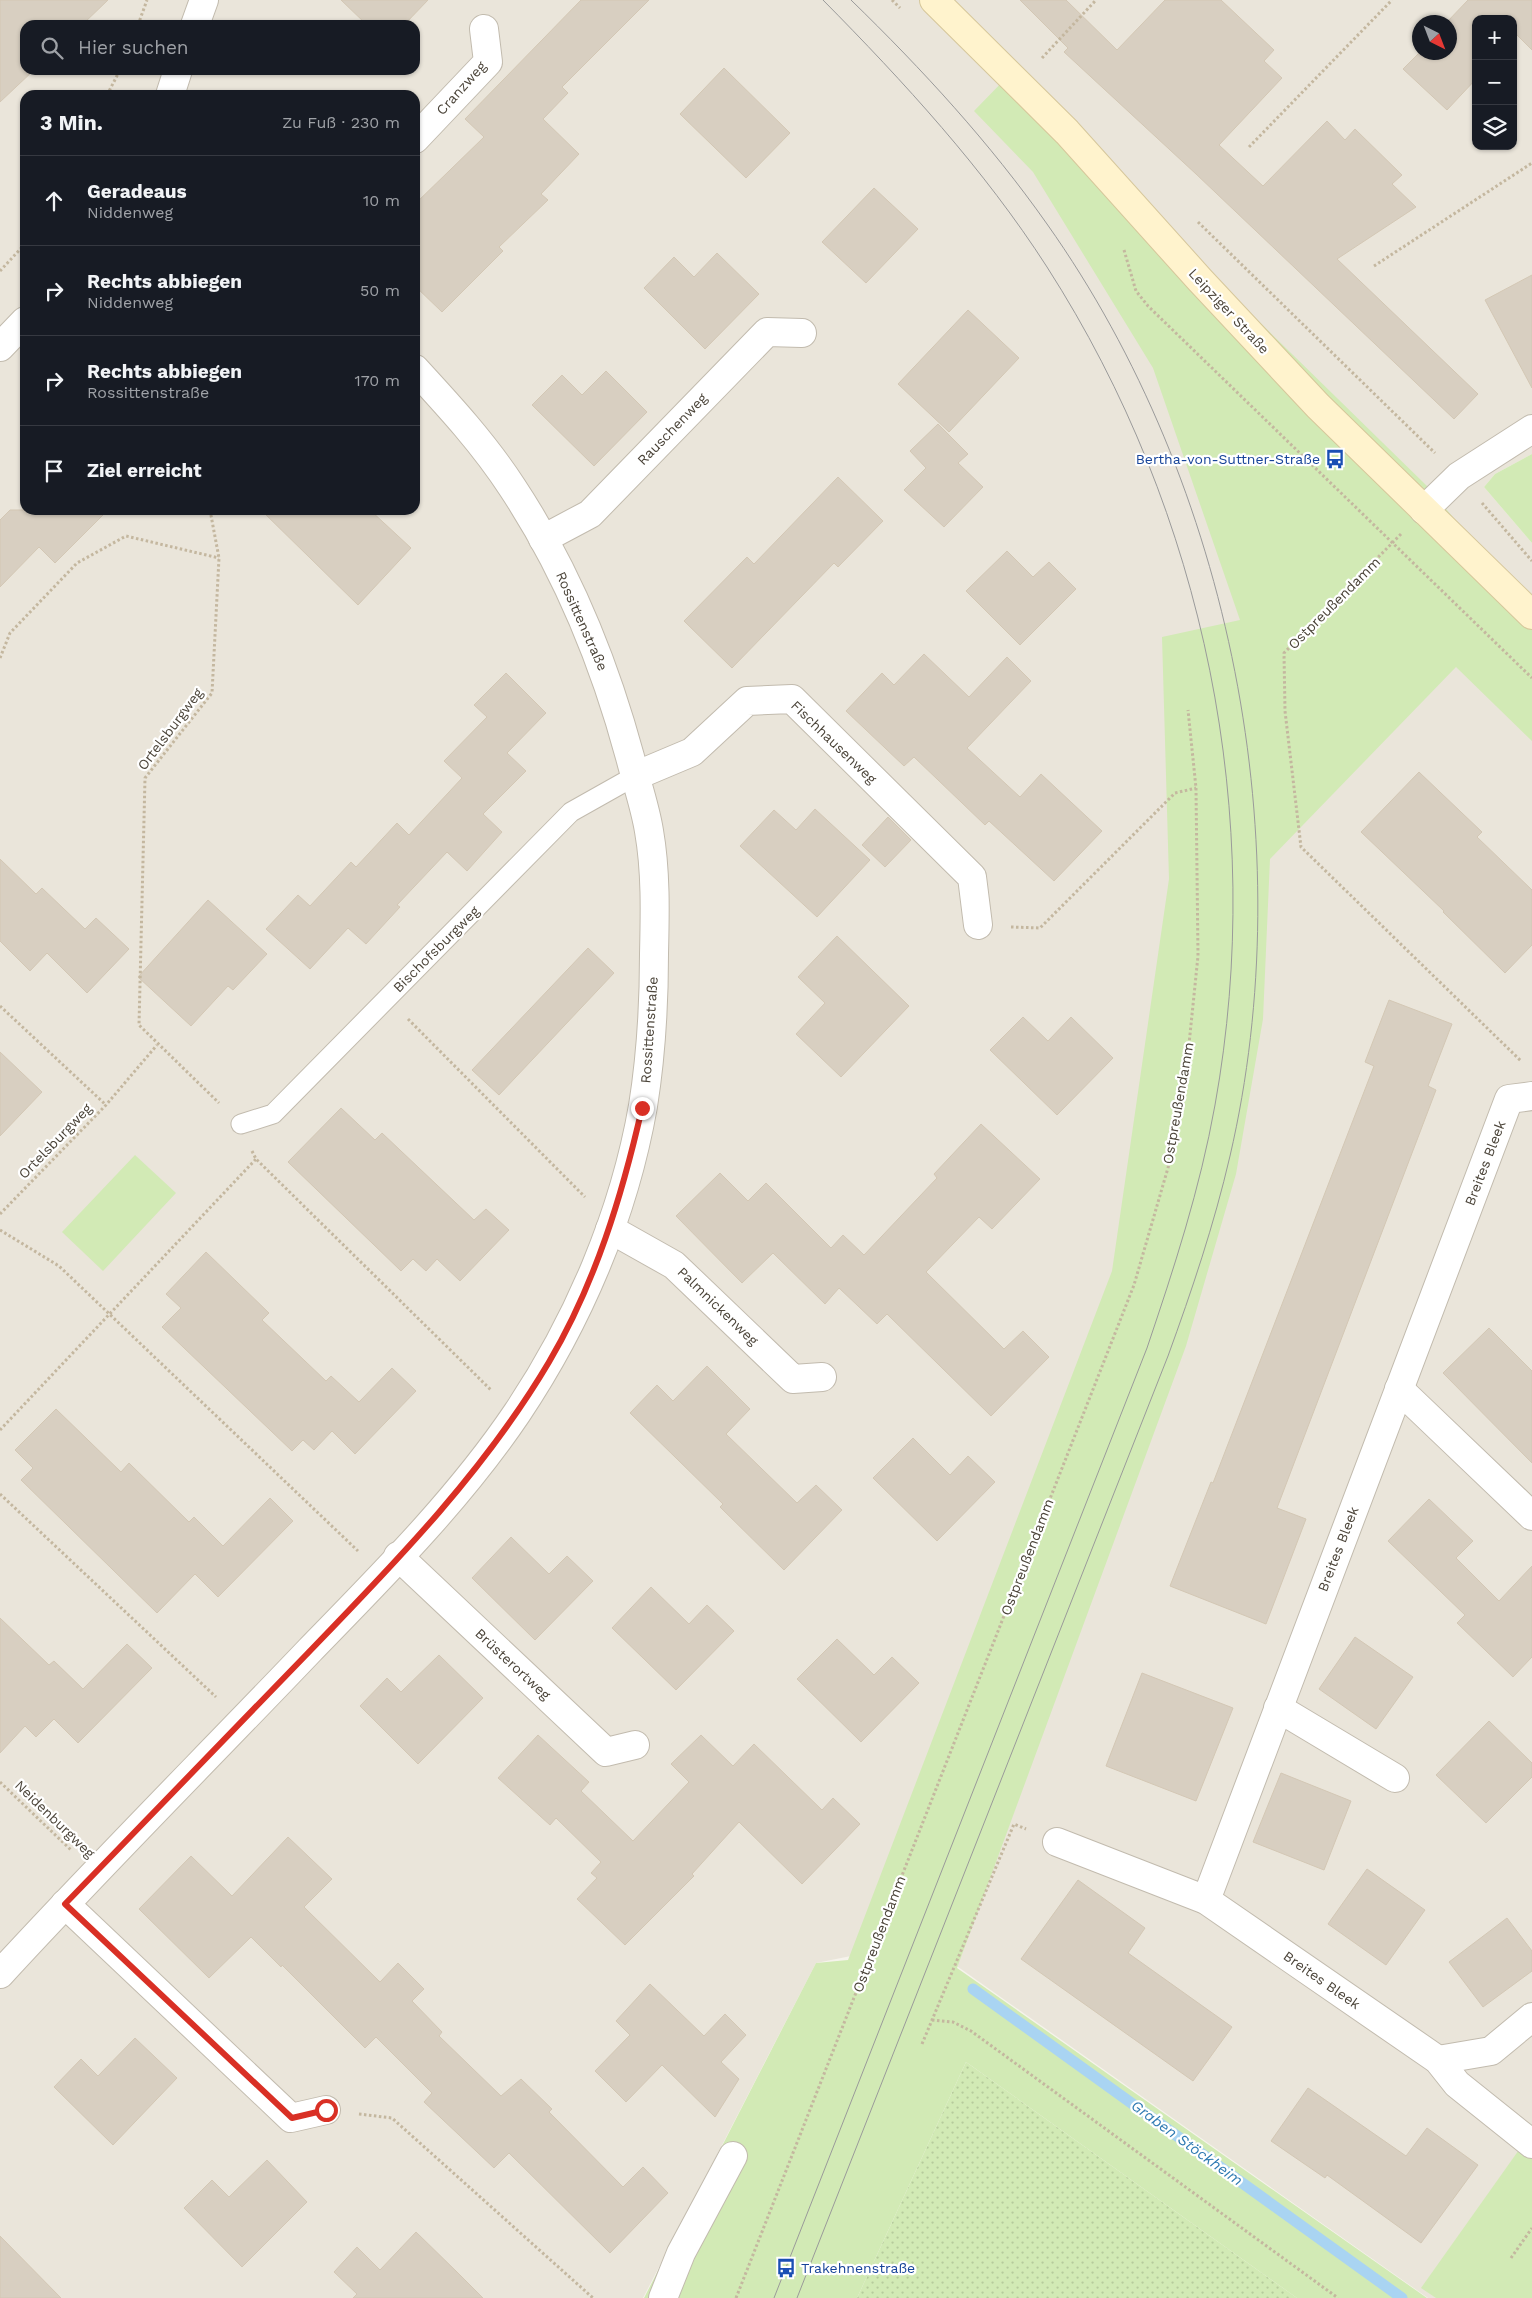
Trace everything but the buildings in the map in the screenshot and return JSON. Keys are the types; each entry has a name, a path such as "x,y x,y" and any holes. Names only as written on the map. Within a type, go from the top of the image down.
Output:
{"street":[{"path":"196,20 204,0"},
{"name":"Leipziger Straße","path":"934,0 1067,132 1200,280 1318,406 1532,615"},
{"name":"Cranzweg","path":"420,134 488,62 484,29"},
{"path":"172,90 176,75"},
{"path":"0,347 20,327"},
{"name":"Rauschenweg","path":"543,539 590,514 766,332 802,333"},
{"name":"Rossittenstraße","path":"0,1974 390,1566 473,1473 516,1415 550,1360 582,1296 610,1229 629,1165 642,1108 650,1046 655,917 654,869 649,828 614,698 594,640 543,539 512,486 466,425 420,374"},
{"path":"1424,510 1459,476 1532,429"},
{"name":"Fischhausenweg","path":"635,776 692,752 747,701 792,699 972,877 978,925"},
{"name":"Breites Bleek","path":"1206,1900 1509,1099 1532,1096"},
{"name":"Palmnickenweg","path":"610,1229 674,1265 793,1378 822,1377"},
{"path":"1399,1389 1532,1516"},
{"name":"Brüsterortweg","path":"390,1566 606,1752 635,1745"},
{"path":"1278,1708 1395,1778"},
{"name":"Breites Bleek","path":"1057,1842 1206,1900 1438,2060 1456,2084 1532,2144"},
{"path":"65,1904 292,2118 326,2110"},
{"path":"1438,2060 1491,2051 1532,2017"},
{"path":"663,2298 681,2252 734,2156"}],"lane":[{"name":"Bischofsburgweg","path":"241,1124 273,1114 571,812 635,776"}],"path":[{"path":"140,20 147,0"},
{"path":"892,0 906,13"},
{"path":"1041,59 1096,0"},
{"path":"1249,147 1392,0"},
{"path":"1034,52 1047,66"},
{"path":"110,90 117,75"},
{"path":"1374,266 1532,162"},
{"path":"1195,219 1459,476 1532,561"},
{"path":"1123,246 1136,291 1148,306 1394,542 1532,678"},
{"path":"0,272 20,250"},
{"name":"Ostpreußendamm","path":"1424,510 1284,653 1285,711 1301,847 1525,1066"},
{"name":"Ortelsburgweg","path":"211,515 219,558 212,693 145,778 138,1025 241,1124"},
{"path":"0,658 10,634 77,564 126,536 219,558"},
{"name":"Ostpreußendamm","path":"736,2298 1134,1285 1172,1154 1188,1054 1198,956 1196,788 1188,710"},
{"path":"978,925 1040,928 1175,793 1196,788"},
{"path":"387,999 580,1190 610,1229"},
{"name":"Ortelsburgweg","path":"0,1006 106,1105"},
{"name":"Ortelsburgweg","path":"0,1214 106,1105 157,1044"},
{"path":"241,1124 256,1159 516,1415"},
{"path":"0,1430 111,1315 256,1159"},
{"path":"0,1230 59,1266 390,1566"},
{"path":"0,1494 242,1721"},
{"name":"Neidenburgweg","path":"0,1782 95,1873"},
{"path":"922,2044 1014,1824 1057,1842"},
{"path":"932,2020 953,2022 971,2031 1338,2298"},
{"path":"326,2110 392,2118 593,2298"},
{"path":"1512,2258 1532,2228"}],"shaded area":[{"path":"0,0 1532,0 1532,454 1495,474 1484,487 1532,543 1532,2298 1428,2298 944,1957 866,1953 816,1963 643,2298 0,2298"}],"green space":[{"path":"1008,76 1428,487 1532,613 1532,741 1456,667 1270,859 1263,1019 1236,1174 1186,1346 957,1968 1427,2298 1297,2298 966,2062 857,2298 644,2298 816,1963 848,1960 1112,1271 1169,879 1162,637 1240,620 1153,368 1033,172 974,111"},
{"path":"1532,454 1532,543 1484,487 1495,474"},
{"path":"135,1155 176,1193 103,1271 62,1232"},
{"path":"966,2062 1297,2298 857,2298"},
{"path":"1521,2147 1532,2155 1532,2298 1436,2298 1421,2288"}],"waterway":[{"name":"Graben Stöckheim","path":"973,1989 1402,2298"}],"tram line":[{"path":"774,2298 1147,1348 1167,1288 1194,1198 1215,1105 1229,996 1233,887 1226,778 1210,670 1183,564 1147,461 1102,362 1047,267 997,195 942,127 823,0"},
{"path":"797,2298 1168,1356 1194,1282 1210,1232 1230,1156 1250,1038 1258,916 1253,794 1235,672 1205,552 1164,436 1111,326 1047,224 955,108 851,0"}],"place":[{"name":"Bertha-von-Suttner-Straße","path":"1335,459"},
{"name":"Trakehnenstraße","path":"786,2268"}],"route":[{"path":"326,2110 292,2118 65,1904 383,1575 473,1473 516,1415 550,1360 582,1296 610,1229 629,1165 642,1108"}]}
